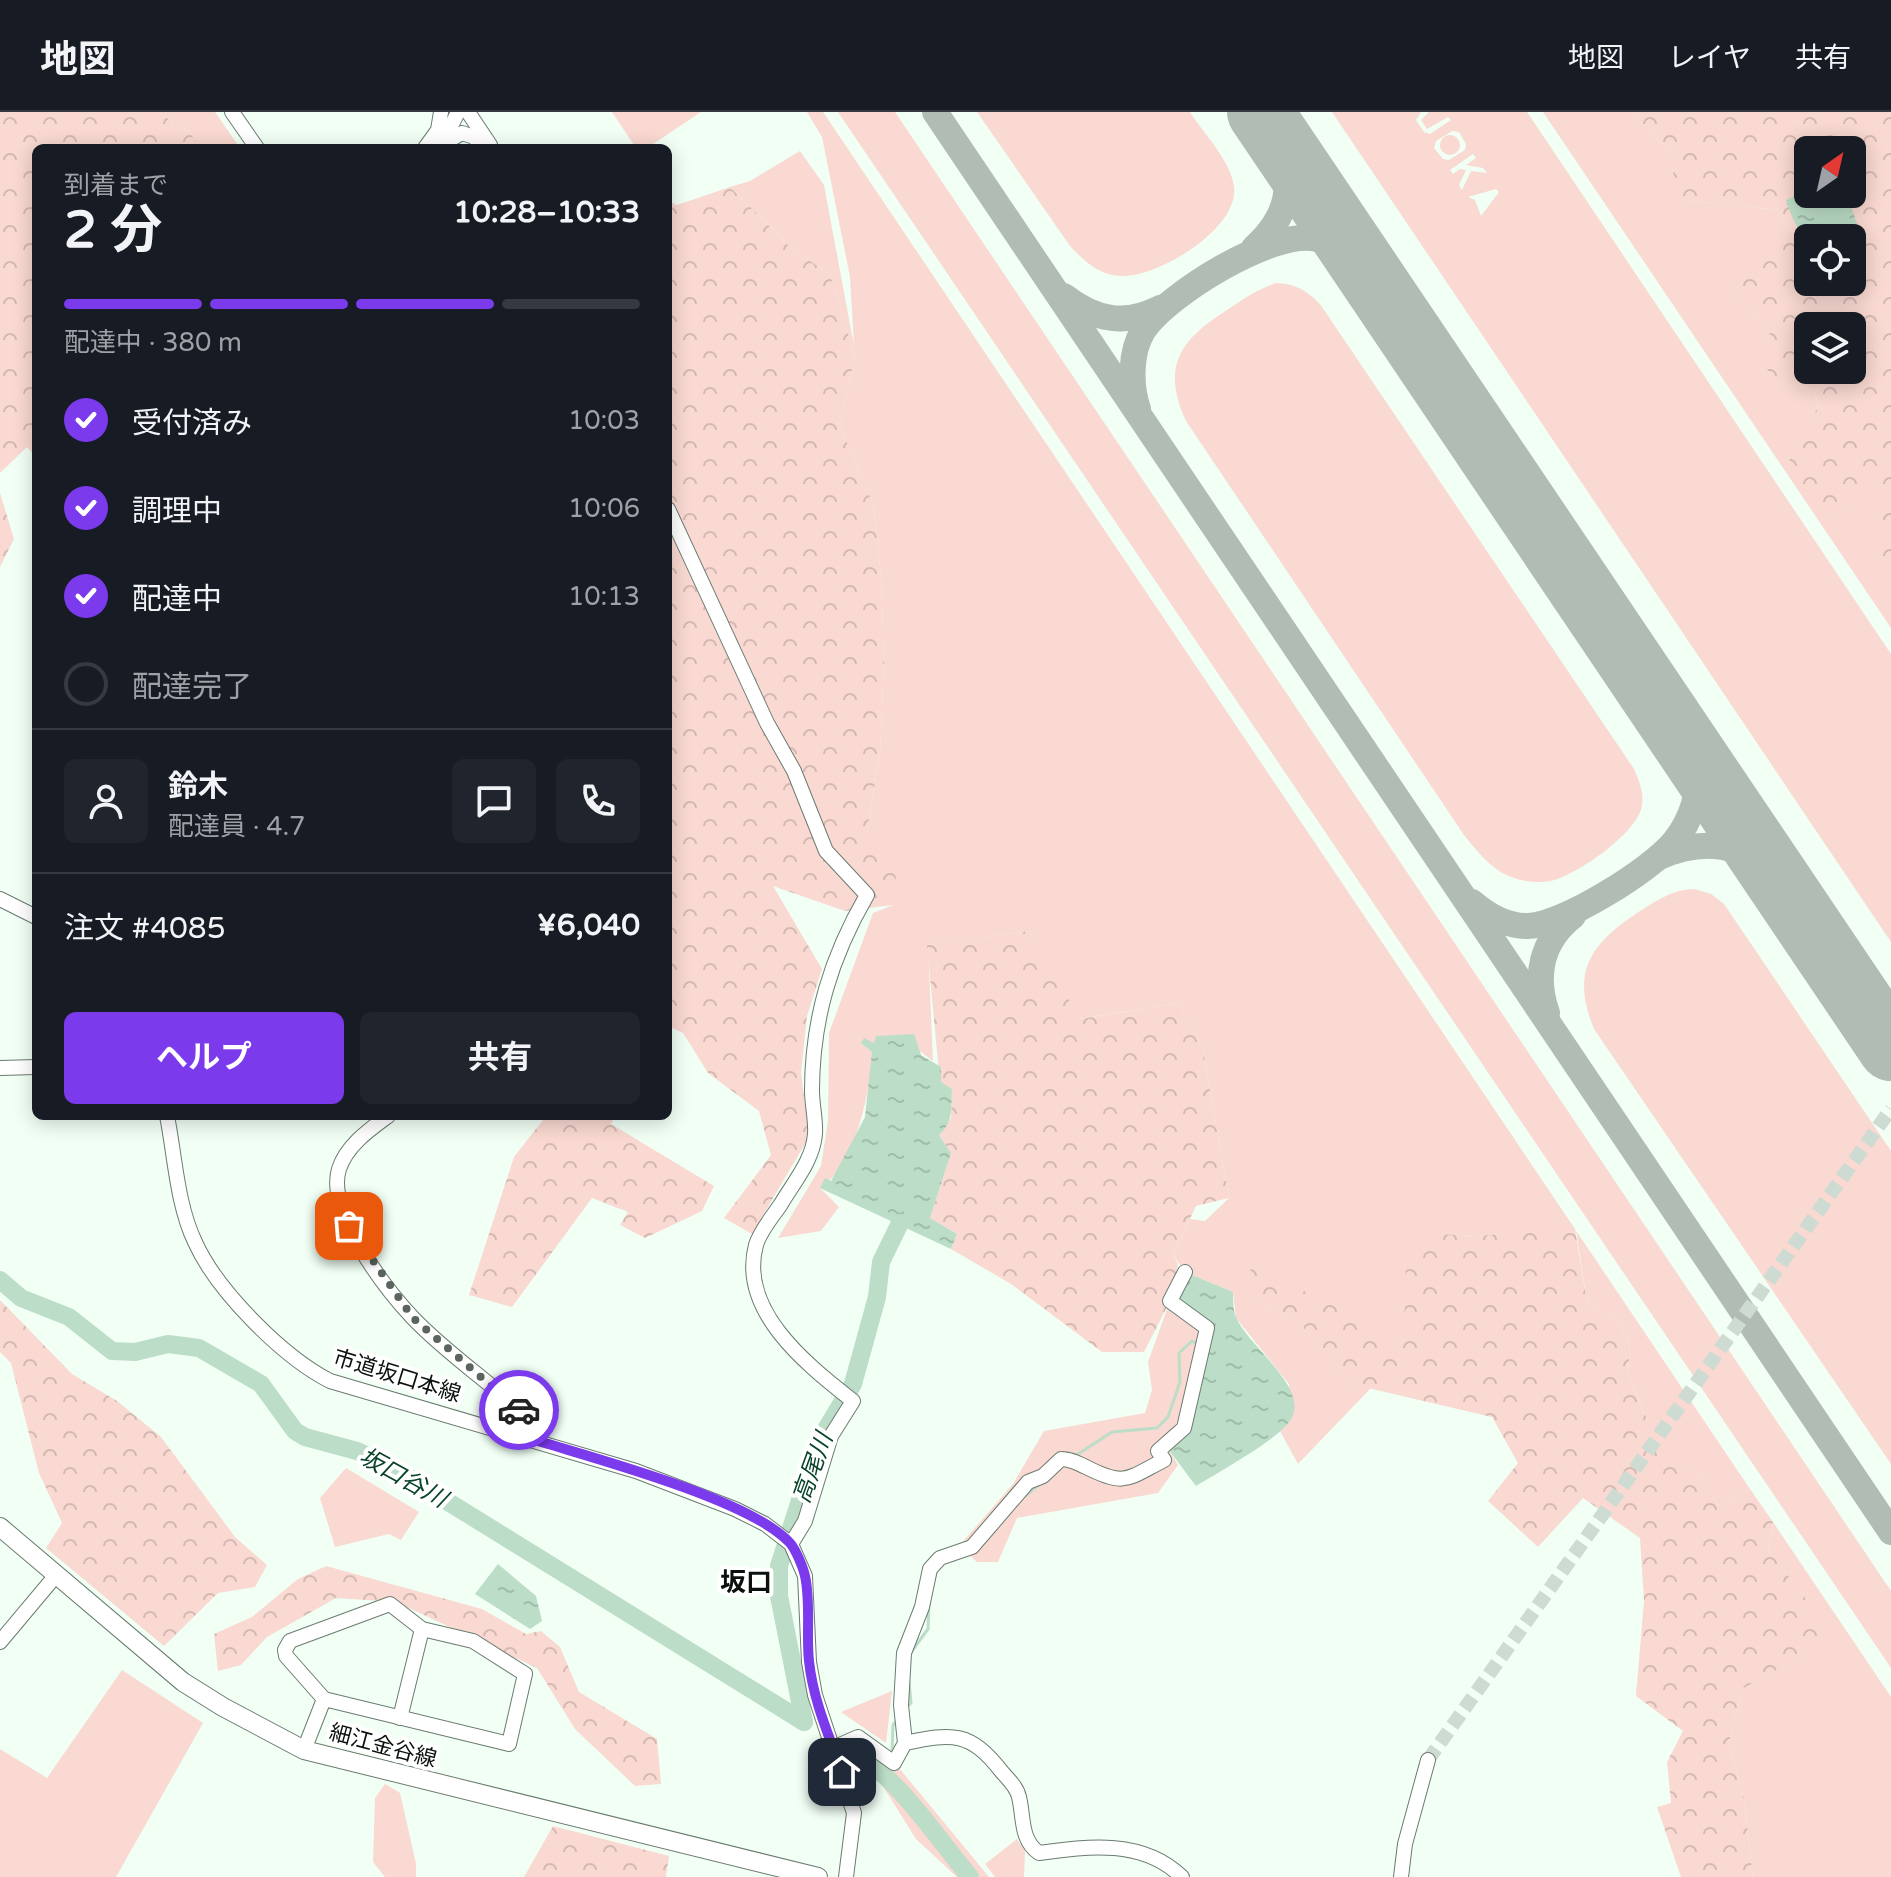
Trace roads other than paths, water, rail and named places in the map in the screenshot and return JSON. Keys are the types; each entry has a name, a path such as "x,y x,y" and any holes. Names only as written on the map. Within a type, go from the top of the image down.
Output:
{"main road":[{"name":"細江金谷線","path":"0,1527 183,1682 304,1750 818,1877"}],"street":[{"path":"232,112 254,144"},
{"path":"428,144 438,130 441,112"},
{"path":"440,144 453,128 458,112"},
{"path":"468,112 489,144"},
{"path":"441,144 462,133 474,137 480,144"},
{"path":"672,518 767,723 794,771 826,851 867,895 831,963 815,1041 812,1091 815,1134 808,1160 756,1243 753,1263 757,1288 774,1326 794,1351 853,1401 831,1436 805,1521 791,1544 805,1576 809,1662 815,1695 854,1813 846,1877"},
{"path":"0,899 32,915"},
{"path":"0,1068 32,1067"},
{"name":"市道坂口本線","path":"168,1120 194,1241 217,1278 284,1352 330,1381 636,1471 765,1524 791,1544"},
{"path":"383,1120 356,1142 339,1170 337,1191 343,1216 405,1308 523,1413 531,1424 532,1439"},
{"path":"905,1743 904,1653 922,1607 930,1569 940,1558 972,1547 1028,1482 1043,1476 1061,1459 1070,1459 1113,1481 1128,1478 1164,1460 1158,1451 1184,1428 1207,1328 1170,1301 1185,1272"},
{"path":"0,1642 57,1574"},
{"path":"390,1604 422,1629 473,1641 525,1674 509,1744 324,1699 286,1656 285,1650 290,1641 390,1604"},
{"path":"400,1718 422,1629"},
{"path":"304,1750 324,1699"},
{"path":"833,1748 858,1737 889,1759 905,1743 951,1735 963,1738 985,1750 1018,1793 1026,1839 1039,1853 1074,1848 1138,1849 1182,1877"},
{"path":"1401,1877 1405,1844 1428,1760"}],"water":[{"path":"1794,196 1794,208 1852,208 1857,224 1796,224 1786,200"},
{"path":"914,1034 921,1055 941,1067 941,1082 952,1089 949,1119 939,1135 951,1153 930,1218 957,1234 951,1249 820,1188 825,1178 831,1181 865,1117 872,1052 861,1043 864,1038 874,1043 876,1036"},
{"path":"1185,1272 1233,1292 1236,1317 1242,1329 1286,1382 1293,1396 1294,1409 1289,1422 1272,1438 1196,1486 1165,1445 1184,1428 1207,1329 1170,1301"},
{"path":"498,1564 536,1596 542,1621 530,1629 475,1594"}],"waterway":[{"name":"高尾川","path":"804,1722 779,1596 779,1566 819,1441 853,1384 877,1297 881,1262 900,1223"},
{"name":"坂口谷川","path":"0,1280 21,1298 69,1317 112,1351 135,1352 168,1344 199,1348 261,1384 295,1431 305,1437 357,1451 395,1469 804,1722"},
{"path":"1075,1456 1112,1432 1157,1428 1168,1417 1180,1382 1179,1353 1192,1341 1200,1345"},
{"path":"1025,1496 1041,1483"},
{"path":"912,1651 928,1629 929,1604"},
{"path":"906,1708 911,1703 909,1682"},
{"path":"892,1752 893,1725 897,1720"},
{"name":"坂口谷川","path":"854,1751 902,1793 970,1877"},
{"name":"坂口谷川","path":"887,1766 885,1771 933,1833"}],"tunnel":[{"path":"1428,1760 1891,1109"}],"district":[{"name":"坂口","path":"746,1582"}]}
